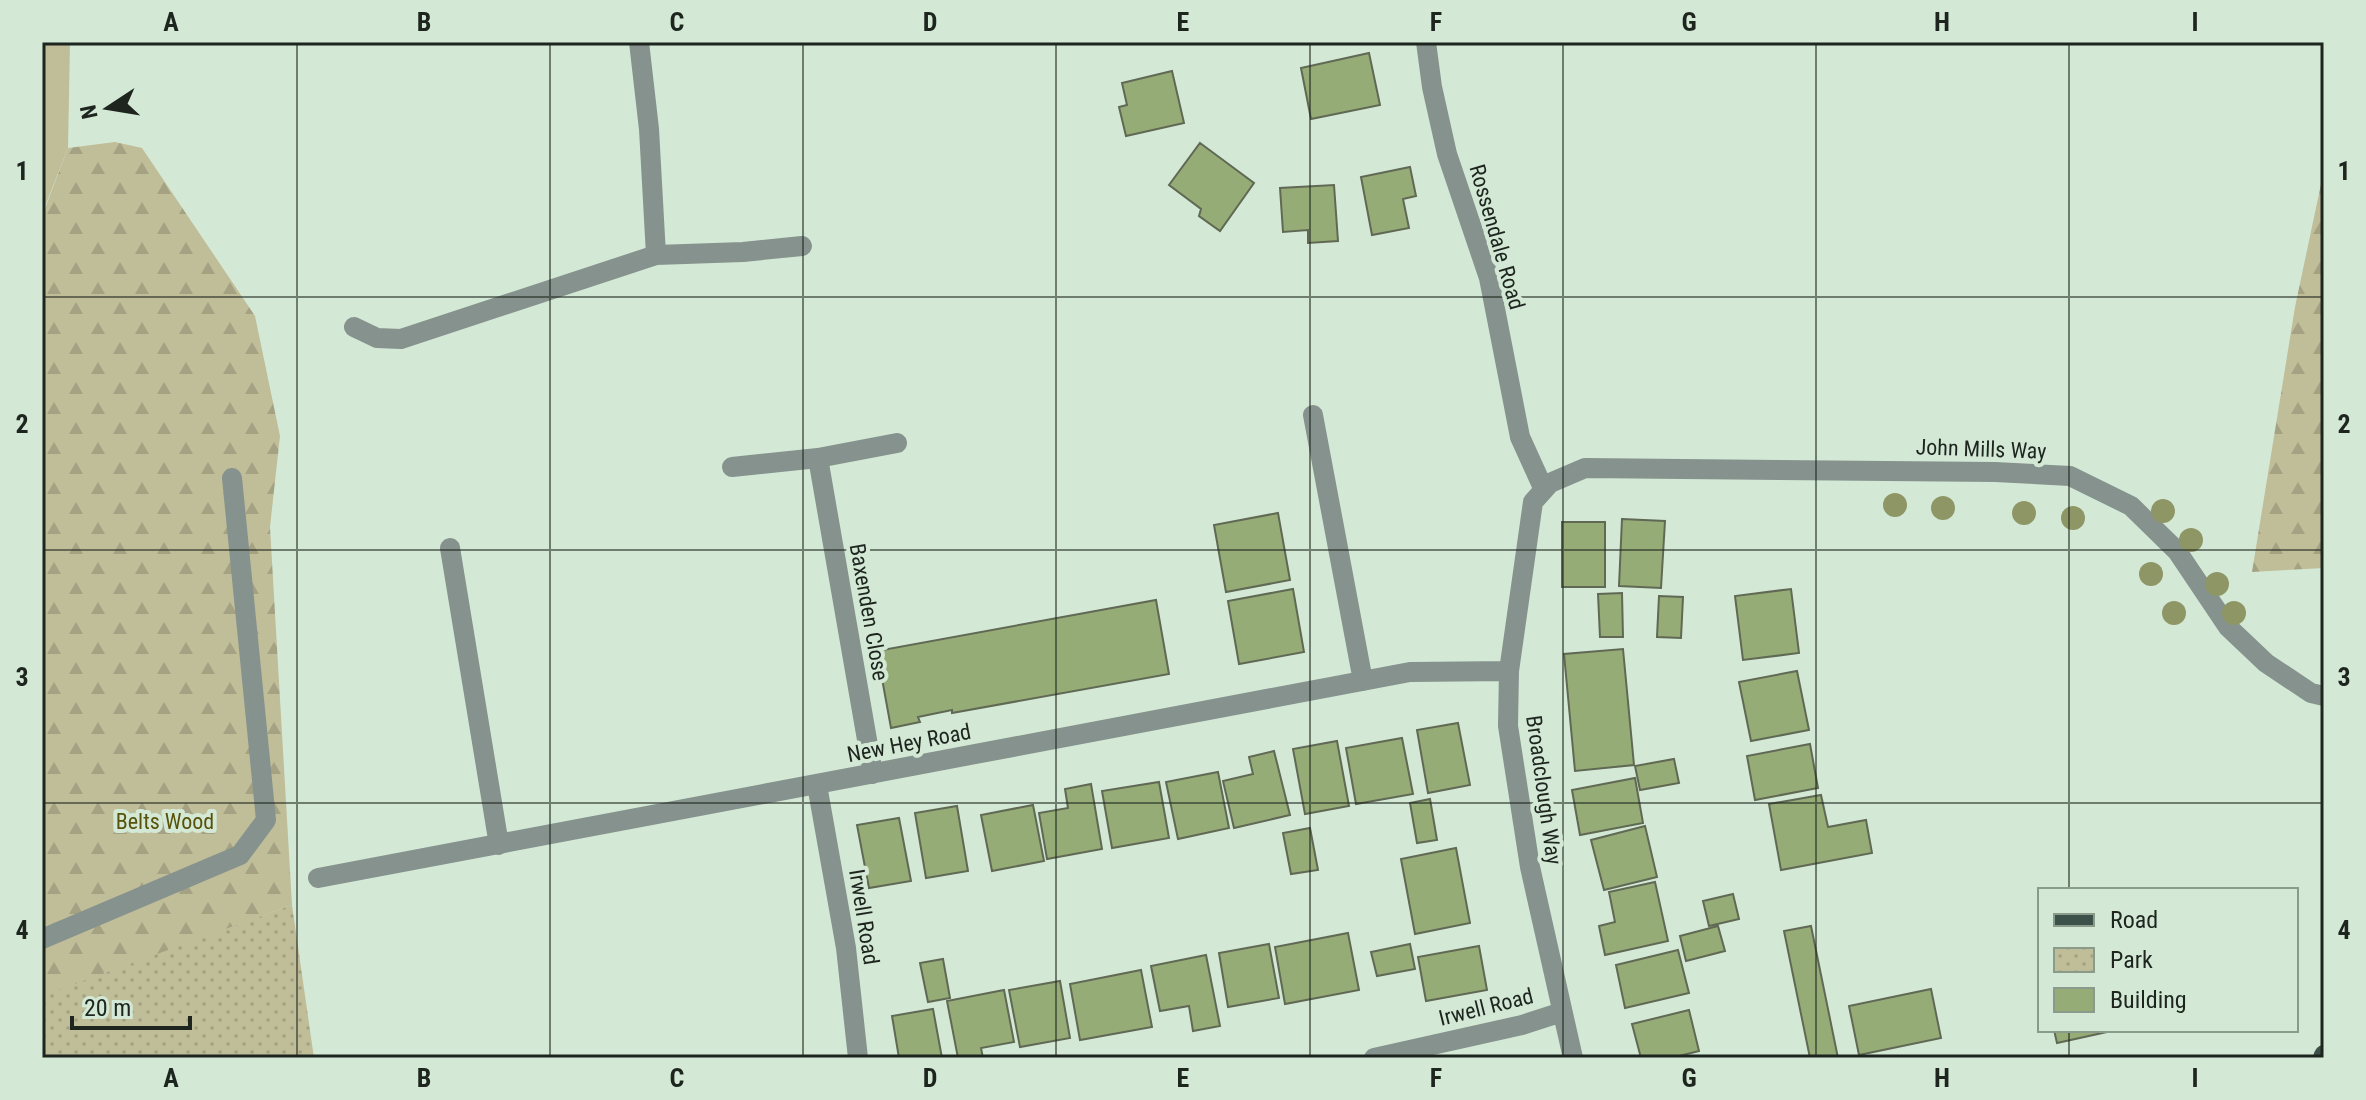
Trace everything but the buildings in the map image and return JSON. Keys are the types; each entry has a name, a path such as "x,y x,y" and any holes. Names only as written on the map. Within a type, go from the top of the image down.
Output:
{"street":[{"path":"639,42 649,129 656,255"},
{"name":"Rossendale Road","path":"1426,42 1447,154 1489,278 1520,437 1547,486"},
{"path":"354,327 377,338 401,339 656,255 802,246"},
{"path":"1313,415 1363,681"},
{"path":"732,467 818,458 897,443"},
{"name":"Baxenden Close","path":"818,458 873,774"},
{"name":"John Mills Way","path":"1547,486 1585,468 1995,472 2070,476 2131,506 2177,551 2228,627 2266,663 2311,693 2324,696"},
{"path":"42,939 240,855 266,820 232,478"},
{"name":"Broadclough Way","path":"1547,486 1533,502 1509,671 1508,726 1530,867 1573,1058"},
{"path":"450,548 499,845"},
{"name":"New Hey Road","path":"318,878 1410,672 1509,671"},
{"name":"Irwell Road","path":"817,785 846,948 858,1058"},
{"name":"Irwell Road","path":"1374,1058 1522,1025 1562,1012"}],"green space":[{"path":"42,42 70,42 68,148 42,214"},
{"name":"Belts Wood","path":"115,142 142,148 255,316 280,436 270,527 292,905 42,997 42,216 68,148"},
{"path":"2324,170 2324,568 2252,572 2295,307"},
{"path":"292,905 314,1058 42,1058 42,996"}]}
